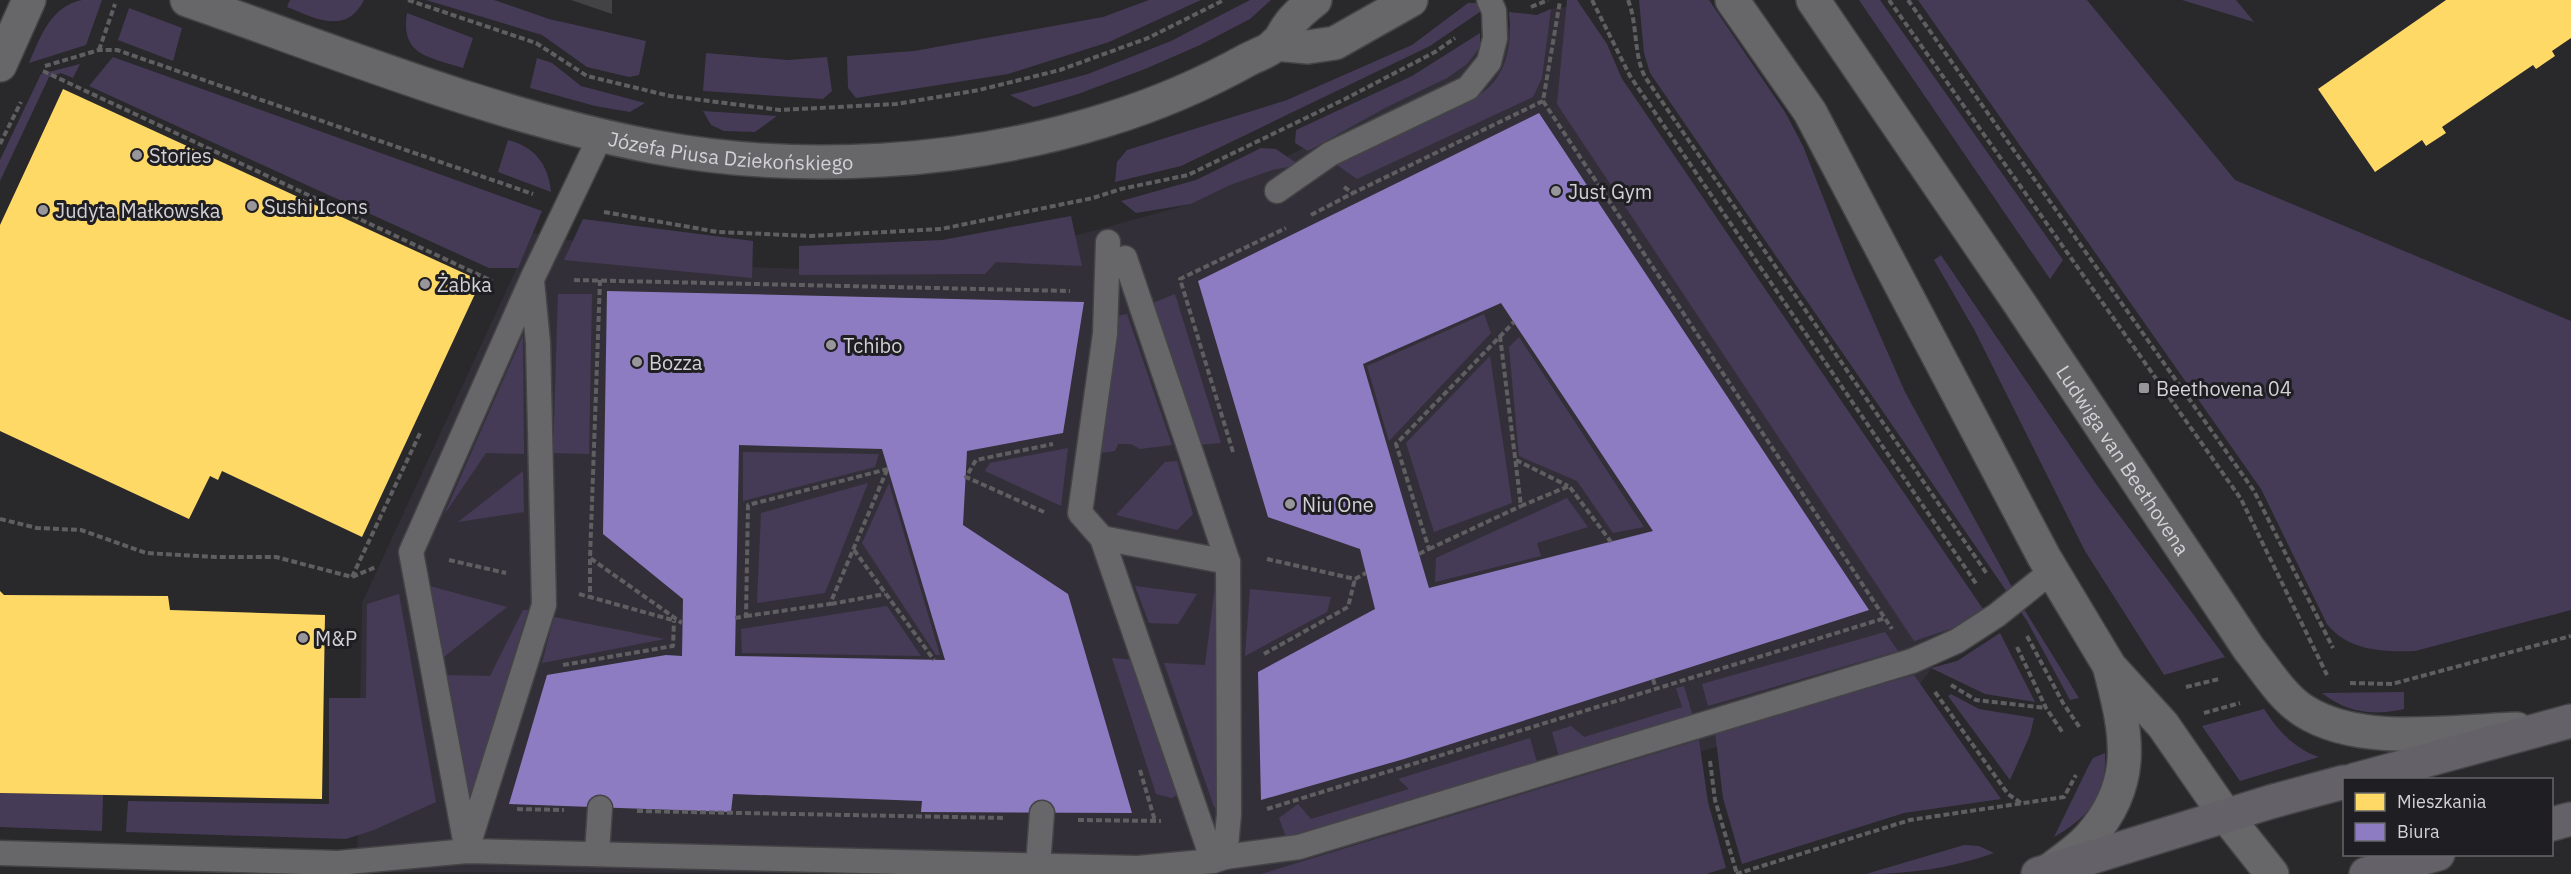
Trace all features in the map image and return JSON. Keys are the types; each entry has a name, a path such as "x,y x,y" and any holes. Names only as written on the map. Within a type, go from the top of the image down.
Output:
{"main road":[{"path":"2361,778 2559,725"},
{"path":"2044,872 2343,782"},
{"path":"2553,824 2571,819"},
{"path":"2366,874 2434,856"}],"street":[{"path":"0,65 29,0"},
{"name":"Józefa Piusa Dziekońskiego","path":"187,0 444,89 601,135 653,147 717,157 792,162 847,161 964,151 1079,129 1158,102 1235,67 1275,44 1291,21 1315,0"},
{"path":"1275,44 1308,47 1335,43 1412,0"},
{"path":"1732,0 1810,112 2052,572 2110,667 2163,725 2226,816 2272,874"},
{"name":"Ludwiga van Beethovena","path":"1813,0 2020,304 2249,649 2283,692 2302,710 2330,724 2377,734 2559,725"},
{"path":"2044,872 2088,839 2113,806 2125,771 2125,736 2110,667"}],"lane":[{"path":"1276,191 1330,154 1468,88 1489,62 1495,38 1492,6"},
{"path":"466,851 411,552 532,279 601,135"},
{"path":"1107,242 1105,334 1080,513 1102,538 1199,817 1219,859"},
{"path":"1125,258 1228,562 1229,814 1219,859"},
{"path":"466,851 544,605 538,343 532,279"},
{"path":"1102,538 1228,562"},
{"path":"0,853 338,863 466,851 1138,868 1219,859 1299,847 1912,661 1957,641 2003,610 2052,572"},
{"path":"597,854 600,809"},
{"path":"1038,865 1042,816"}],"path":[{"path":"408,0 536,43 587,76 670,96 780,110 896,104 979,90 1060,69 1137,42 1224,0"},
{"path":"1592,0 1630,76 2003,610 2013,639 2046,708 2063,733"},
{"path":"1628,0 1632,10 1640,64 1645,77 2081,729"},
{"path":"1889,0 2241,499 2331,682"},
{"path":"1908,0 2254,491 2333,648"},
{"path":"99,50 115,4"},
{"path":"487,290 492,280 37,68 99,50 117,50 567,206 718,232 811,236 941,229 1093,198 1121,189 1188,175 1345,99 1435,52 1492,6"},
{"path":"0,144 21,100"},
{"path":"1543,101 1912,661 2008,794 2021,803"},
{"path":"1310,216 1353,193"},
{"path":"1137,292 1180,279 1290,226"},
{"path":"532,279 1107,291"},
{"path":"1180,279 1235,458"},
{"path":"590,597 600,280"},
{"path":"1429,549 1395,444 1514,322"},
{"path":"1500,336 1521,506"},
{"path":"352,577 422,429"},
{"path":"1516,460 1569,486 1611,542"},
{"path":"746,615 748,506 888,469 830,604"},
{"path":"966,477 1046,512"},
{"path":"1419,554 1569,486"},
{"path":"0,519 37,528 81,530 146,553 216,557 276,556 352,577 411,552 544,582 682,623 590,558"},
{"path":"853,550 934,660"},
{"path":"1265,552 1268,561 1355,579 1366,573"},
{"path":"1260,657 1348,607 1355,579"},
{"path":"735,618 886,594"},
{"path":"1229,814 1263,810 1885,618"},
{"path":"559,666 673,646 674,621"},
{"path":"2341,683 2392,684 2571,636"},
{"path":"1912,661 1976,700 2046,708"},
{"path":"1691,678 1704,723 1715,800 1737,874 1910,820 2064,797 2079,771"},
{"path":"2182,688 2223,678"},
{"path":"1653,679 1656,689"},
{"path":"2200,714 2241,703"},
{"path":"480,808 1042,816 1155,821 1199,817"}],"shaded area":[{"path":"82,0 102,0 86,45 29,63 54,16 62,9"},
{"path":"290,0 364,0 357,11 348,18 329,21 308,16 287,7"},
{"path":"426,0 494,0 549,19 646,41 639,75 629,77 587,67 542,35"},
{"path":"1149,0 1201,0 1109,42 1008,74 856,98 848,88 847,56 914,51 1103,17"},
{"path":"1250,0 1271,0 1250,19 1200,45 1145,69 1078,94 1034,107 1010,95 1088,74 1171,41"},
{"path":"1567,0 1577,0 1607,44 1622,79 1983,609 1953,628 1914,641 1557,104"},
{"path":"1639,0 1709,0 1785,112 1803,146 1854,276 1905,392 2024,609 2079,698 2070,700 2027,621 1650,73 1644,53"},
{"path":"1859,0 1880,0 2063,260 2050,279"},
{"path":"1918,0 2087,0 2235,180 2571,321 2571,610 2415,651 2367,648 2345,640 2335,633 2327,624 2261,489"},
{"path":"2182,0 2236,0 2254,22"},
{"path":"1468,3 1478,3 1487,7 1430,46 1181,166 1115,182 1117,162 1127,150 1287,100 1412,45"},
{"path":"1573,6 1980,605 1920,684 1305,874 357,872 362,603 533,233 661,258 749,267 806,269 1074,236 1191,204 1404,98 1514,24 1551,9"},
{"path":"129,8 182,28 173,61 118,40"},
{"path":"1551,9 1542,78 1533,97 1357,179 1337,165 1482,93 1501,72 1508,53 1509,12 1537,15"},
{"path":"407,13 473,38 463,68 420,53 408,38"},
{"path":"1480,33 1480,47 1467,64 1447,78 1385,108 1308,151 1295,143 1296,130 1412,76"},
{"path":"706,53 788,60 827,57 832,91 823,99 703,91"},
{"path":"113,57 542,211 518,268 489,268 89,86"},
{"path":"537,58 552,63 581,86 645,103 630,112 595,106 530,88"},
{"path":"80,64 73,78 61,73 49,77 0,181 0,160 41,74"},
{"path":"703,111 777,116 755,132 724,131 711,125"},
{"path":"508,140 526,147 539,158 547,173 551,192 498,172"},
{"path":"1261,148 1276,149 1299,165 1272,170 1230,185 1191,204 1136,213 1121,201 1196,180"},
{"path":"1071,216 1082,266 996,262 985,274 799,275 799,246 942,240"},
{"path":"583,219 753,241 752,278 564,260"},
{"path":"1941,255 2096,484 2225,657 2164,675 2085,551 1975,331 1934,260"},
{"path":"558,294 592,294 589,454 553,453"},
{"path":"1175,294 1221,443 1198,445 1153,303"},
{"path":"1127,314 1172,445 1140,449 1131,444 1118,444 1115,451 1101,453 1112,317"},
{"path":"1484,314 1491,333 1389,441 1367,366"},
{"path":"523,335 524,454 486,453 444,515"},
{"path":"1519,337 1644,527 1613,533 1577,481 1519,456 1509,347"},
{"path":"1490,356 1512,503 1434,532 1406,443"},
{"path":"1068,448 1061,506 985,471 990,463"},
{"path":"743,452 879,454 875,467 743,501"},
{"path":"1177,461 1193,514 1177,530 1116,515 1165,462"},
{"path":"523,471 524,512 458,522"},
{"path":"868,483 825,593 757,603 761,513"},
{"path":"889,483 940,655 936,655 862,543"},
{"path":"1567,498 1588,527 1537,543 1541,556 1435,582 1436,558"},
{"path":"426,585 507,607 440,660"},
{"path":"1135,586 1197,594 1178,624 1149,623"},
{"path":"1215,587 1220,808 1214,807 1164,663 1205,665"},
{"path":"1250,589 1331,597 1327,612 1245,656"},
{"path":"399,594 436,802 374,830 346,839 126,832 128,801 329,804 329,698 366,698 367,604"},
{"path":"887,606 921,656 742,653 741,629"},
{"path":"523,610 528,610 471,799 468,799 444,675 490,676"},
{"path":"554,617 665,639 542,663"},
{"path":"1885,632 1898,651 1708,706 1702,684"},
{"path":"2000,633 2035,702 1985,694 1931,668 1957,661"},
{"path":"1112,658 1136,660 1180,793 1172,798 1156,794"},
{"path":"1914,675 2001,799 1904,813 1742,864 1723,798 1715,732"},
{"path":"1684,686 1694,720 1560,760 1552,732 1571,726 1584,737 1682,707 1676,688"},
{"path":"2404,692 2404,709 2382,712 2351,709 2322,693"},
{"path":"1951,694 1979,709 2034,718 2030,735 2010,780 1948,696"},
{"path":"2264,709 2288,738 2303,750 2319,757 2240,781 2202,726"},
{"path":"1530,738 1538,766 1288,842 1279,818 1298,804 1311,819 1409,789 1398,779"},
{"path":"1699,740 1708,802 1726,868 1706,874 1261,874"},
{"path":"2105,753 2103,781 2093,803 2077,821 2054,837 2093,758"},
{"path":"0,793 103,795 102,831 0,827"},
{"path":"1964,845 1979,846 1994,853 1962,863 1931,869 1866,874"}],"building: Mieszkania":[{"path":"2446,0 2571,0 2571,38 2552,51 2555,56 2536,69 2533,65 2442,127 2446,133 2426,146 2422,140 2375,172 2318,89"},
{"path":"63,89 481,281 362,537 222,471 218,480 210,476 189,519 0,431 0,225"},
{"path":"0,591 4,595 168,596 170,610 325,615 322,799 0,793"}],"building: Biura":[{"path":"1539,113 1869,610 1404,759 1261,800 1258,672 1375,609 1360,549 1268,517 1198,281","holes":["1501,303 1653,531 1429,588 1363,364"]},
{"path":"607,291 1084,302 1063,433 967,451 963,525 1068,594 1132,813 921,812 922,801 733,794 731,812 509,804 547,675 666,655 682,656 683,599 603,534","holes":["739,445 882,449 945,660 735,656"]}],"building: Inne":[{"path":"571,0 612,0 612,14"}],"place":[{"name":"Stories","path":"137,155"},
{"name":"Just Gym","path":"1556,191"},
{"name":"Sushi Icons","path":"252,206"},
{"name":"Judyta Małkowska","path":"43,210"},
{"name":"Żabka","path":"425,284"},
{"name":"Tchibo","path":"831,345"},
{"name":"Bozza","path":"637,362"},
{"name":"Beethovena 04","path":"2144,388"},
{"name":"Niu One","path":"1290,504"},
{"name":"M&P","path":"303,638"}]}
